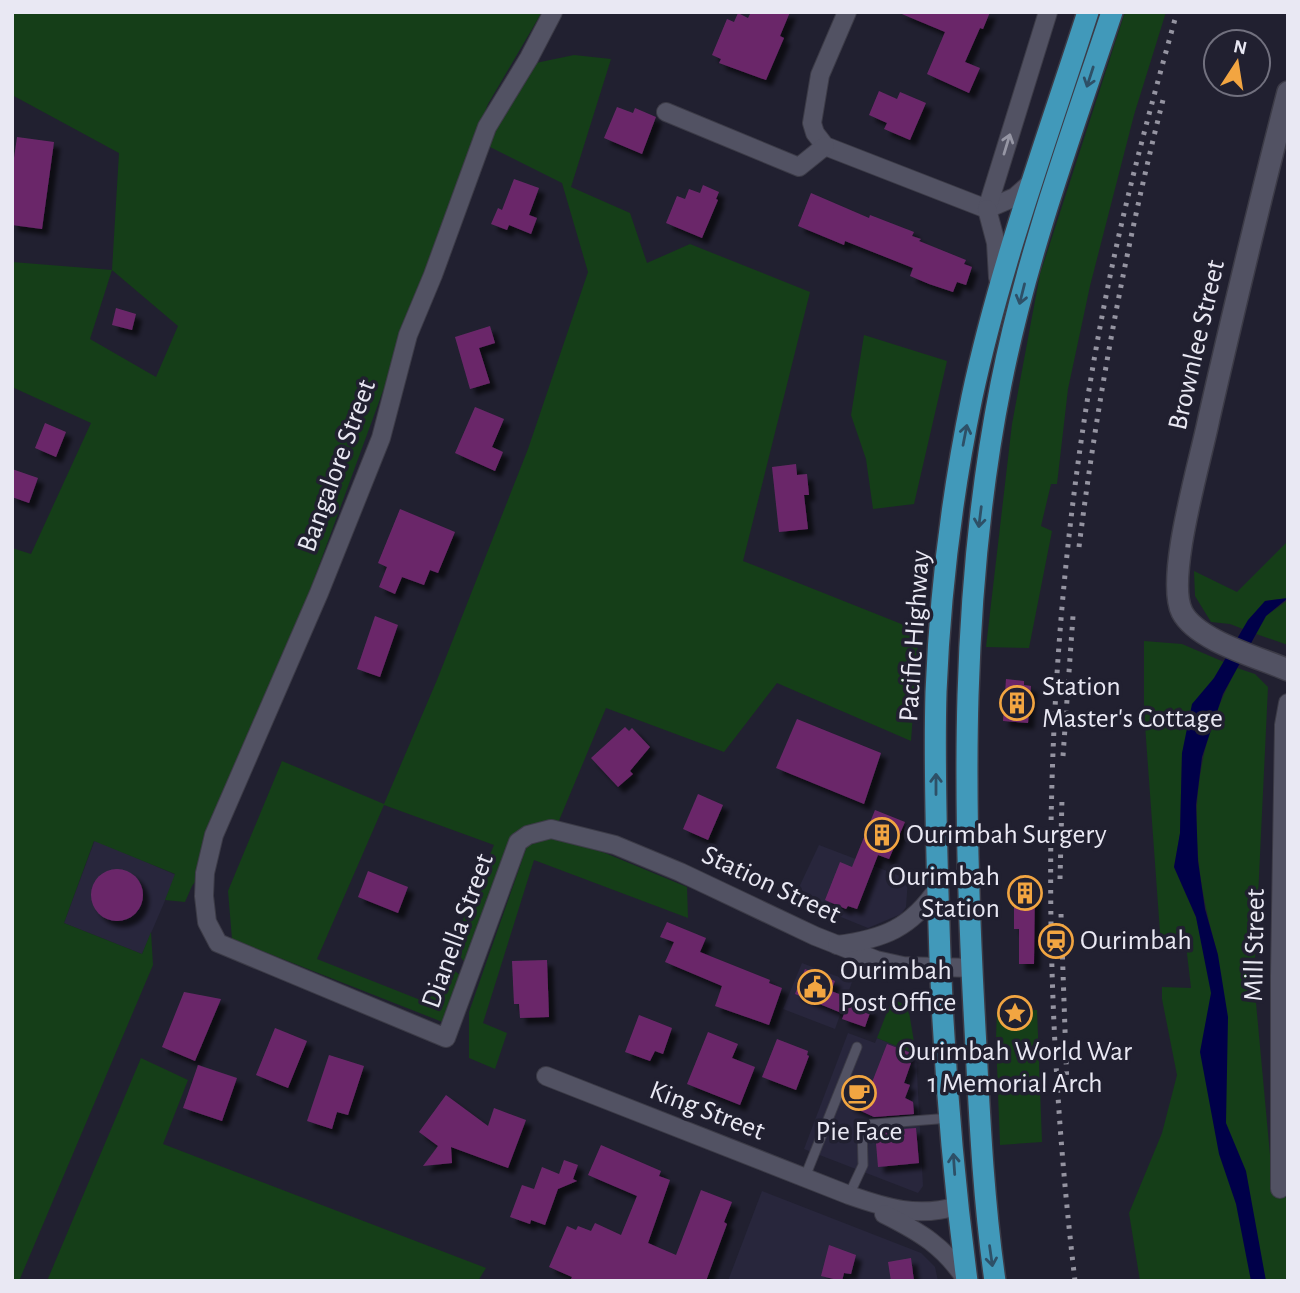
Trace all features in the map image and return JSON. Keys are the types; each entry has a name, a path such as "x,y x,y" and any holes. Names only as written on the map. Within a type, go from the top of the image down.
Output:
{"main road":[{"name":"Pacific Highway","path":"967,1281 957,1206 940,968 936,693 942,601 964,441 998,292 1088,12"},
{"name":"Pacific Highway","path":"995,1281 983,1189 972,968 967,752 975,558 982,495 1002,381 1027,273 1112,12"}],"street":[{"name":"Bangalore Street","path":"218,943 207,922 204,896 205,873 214,835 319,593 380,438 408,335 487,127 553,12"},
{"path":"847,12 820,75 812,123 815,133 825,146 987,209 1015,197 1034,179"},
{"path":"998,292 996,243 987,209 1048,12"},
{"name":"Brownlee Street","path":"1288,92 1247,251 1188,515 1178,579 1178,602 1182,613 1199,631 1288,670"},
{"path":"666,112 799,167 825,146"},
{"name":"Mill Street","path":"1280,1189 1284,975 1284,725 1288,702"},
{"name":"Dianella Street","path":"218,943 446,1038 519,842 527,835 551,829"},
{"name":"Station Street","path":"551,829 615,845 837,945 893,965 972,968"},
{"path":"837,945 860,942 892,932 914,917 938,888"},
{"name":"King Street","path":"546,1076 849,1195 906,1212 932,1212 957,1206"},
{"name":"King Street","path":"849,1195 930,1239 950,1258 967,1281"}],"lane":[{"path":"805,1177 858,1047"},
{"path":"849,1195 863,1165 862,1125 951,1118"}],"shaded area":[{"path":"1288,598 1266,616 1223,694 1202,757 1196,805 1198,861 1205,909 1218,955 1228,1017 1226,1123 1246,1171 1266,1281 1251,1281 1236,1204 1219,1154 1200,1052 1211,993 1196,917 1174,867 1180,833 1182,753 1192,704 1214,678 1248,620 1265,601"},
{"path":"95,840 176,875 142,954 64,923"},
{"path":"819,845 908,879 906,907 901,914 868,928 794,898"},
{"path":"802,963 852,982 835,1029 783,1009"},
{"path":"848,1033 875,1043 877,1038 916,1054 923,1186 918,1193 804,1149"},
{"path":"762,1191 921,1253 935,1267 938,1281 728,1281"}],"green space":[{"path":"12,12 542,12 488,104 212,858 192,886 185,902 165,900 175,874 94,841 64,923 142,954 151,932 153,965 19,1281 12,1281 12,548 31,554 91,423 12,387 12,262 112,270 119,153 12,95","holes":["112,270 178,326 156,377 90,339"]},
{"path":"1125,12 1166,12 1134,115 1090,286 1068,389 1057,484 1051,484 1041,526 1052,531 1029,648 986,647 1012,424 1040,274"},
{"path":"574,55 611,59 571,187 630,213 647,263 690,244 810,292 743,561 919,631 911,741 777,683 724,752 606,708 558,823 525,828 466,964 452,946 494,845 384,805 317,959 428,1003 445,963 461,976 445,1023 232,939 228,891 282,761 384,804 437,680 528,449 588,272 562,183 488,146 531,64"},
{"path":"864,335 947,361 914,504 873,509 866,459 851,415"},
{"path":"1288,541 1288,598 1265,601 1243,629 1230,624 1211,622 1195,596 1194,571 1237,592"},
{"path":"1288,600 1288,645 1256,634 1266,616"},
{"path":"1144,641 1182,644 1224,662 1214,678 1182,753 1180,834 1174,867 1196,917 1201,938 1218,955 1201,881 1197,845 1200,774 1220,704 1237,668 1255,674 1268,687 1254,981 1271,1192 1288,1195 1288,1281 1140,1281 1129,1213 1162,1133 1177,1075 1162,987 1191,988 1186,945 1161,946 1144,711"},
{"path":"553,837 605,853 687,887 688,918 534,860 483,1023 507,1033 495,1069 469,1058 469,1012 527,846"},
{"path":"892,999 908,1006 916,1054 877,1038"},
{"path":"1037,1010 1042,1142 1000,1145 997,1011"},
{"path":"141,1058 188,1080 163,1144 486,1268 478,1281 47,1281"}],"building":[{"path":"751,12 790,12 780,36 784,38 766,80 719,63 721,59 712,55 727,19 734,22 738,13 748,18"},
{"path":"897,12 990,12 965,62 980,68 969,93 927,74 945,32"},
{"path":"879,91 897,99 900,92 926,103 910,140 884,129 887,123 869,115"},
{"path":"617,107 633,113 635,108 656,117 642,154 604,138"},
{"path":"17,137 54,142 42,229 12,225 12,172"},
{"path":"514,179 539,188 529,215 537,218 531,234 509,225 507,230 491,224 498,208 502,210"},
{"path":"703,185 719,192 702,238 666,223 677,196 685,199 689,189 700,193"},
{"path":"811,193 869,218 870,215 914,232 912,236 921,239 919,241 966,260 964,264 972,267 966,285 957,282 953,292 929,284 910,276 913,268 798,226"},
{"path":"116,308 136,314 132,330 112,325"},
{"path":"490,326 495,343 479,348 490,383 470,389 455,337"},
{"path":"475,407 504,419 492,447 503,452 495,471 455,453"},
{"path":"45,423 66,432 56,457 35,448"},
{"path":"796,464 797,475 807,474 809,495 804,495 808,529 779,532 772,467"},
{"path":"12,469 38,478 29,503 12,497"},
{"path":"400,509 455,532 438,573 430,570 424,585 402,577 395,594 379,587 387,567 378,563"},
{"path":"375,616 398,625 380,677 357,669"},
{"name":"Station Master's Cottage","path":"1006,679 1024,681 1024,685 1031,686 1028,723 1003,721"},
{"path":"797,719 881,753 864,804 776,768"},
{"path":"625,727 629,731 632,728 650,747 630,771 633,774 618,787 591,758"},
{"path":"698,794 723,805 708,840 683,829"},
{"path":"875,810 905,822 889,859 878,855 857,909 848,906 846,909 825,900 840,862 852,867"},
{"path":"117,869 127,871 135,877 141,885 141,905 135,913 127,919 117,921 107,919 99,913 93,905 91,895 93,885 99,877 107,871"},
{"path":"368,871 408,887 398,913 358,897"},
{"name":"Ourimbah Station","path":"1035,880 1034,964 1019,964 1019,929 1014,929 1014,881"},
{"path":"667,922 706,938 700,952 770,980 769,983 782,988 769,1025 715,1006 722,986 665,962 674,942 660,937"},
{"path":"547,960 549,1017 520,1018 519,1004 514,1004 512,961"},
{"path":"805,969 835,981 831,991 860,1002 859,1005 871,1010 865,1027 842,1019 844,1014 795,994"},
{"path":"184,992 221,999 195,1061 162,1047"},
{"path":"639,1015 672,1028 663,1054 655,1051 650,1061 625,1052"},
{"path":"275,1028 307,1041 288,1088 256,1075"},
{"path":"708,1032 738,1044 732,1058 755,1067 740,1105 687,1084"},
{"path":"777,1039 808,1051 809,1056 796,1090 762,1077"},
{"path":"887,1044 911,1053 907,1061 911,1063 904,1083 910,1085 905,1098 913,1102 914,1114 874,1117 848,1105 858,1080 871,1085"},
{"path":"329,1055 364,1066 348,1115 337,1112 332,1129 307,1121"},
{"path":"198,1065 237,1078 222,1121 183,1108"},
{"path":"446,1095 488,1126 494,1108 526,1120 508,1168 451,1147 452,1163 423,1166 438,1146 419,1132"},
{"path":"916,1128 919,1163 878,1167 875,1131"},
{"path":"601,1145 661,1171 659,1176 670,1180 648,1243 676,1255 701,1190 732,1202 724,1222 727,1224 706,1281 570,1281 572,1277 549,1267 567,1226 576,1230 578,1226 591,1231 595,1223 621,1235 637,1196 588,1175"},
{"path":"564,1160 578,1165 573,1179 577,1181 558,1189 545,1225 531,1220 530,1224 510,1217 522,1185 534,1189 542,1167 559,1174"},
{"path":"829,1245 856,1255 851,1274 844,1273 842,1281 821,1276"},
{"path":"911,1258 914,1281 891,1281 888,1262"}],"railway":[{"path":"1075,1281 1062,1154 1054,1026 1052,770 1059,642 1071,514 1089,388 1120,231 1177,12"},
{"path":"1079,547 1114,320 1164,96"},
{"path":"1063,756 1073,616"},
{"path":"1060,879 1062,798"},
{"path":"1061,914 1067,1088"}],"place":[{"name":"Station Master's Cottage","path":"1017,703"},
{"name":"Ourimbah Surgery","path":"882,835"},
{"name":"Ourimbah Station","path":"1025,893"},
{"name":"Ourimbah","path":"1056,941"},
{"name":"Ourimbah Post Office","path":"815,987"},
{"name":"Ourimbah World War 1 Memorial Arch","path":"1015,1013"},
{"name":"Pie Face","path":"859,1093"}]}
